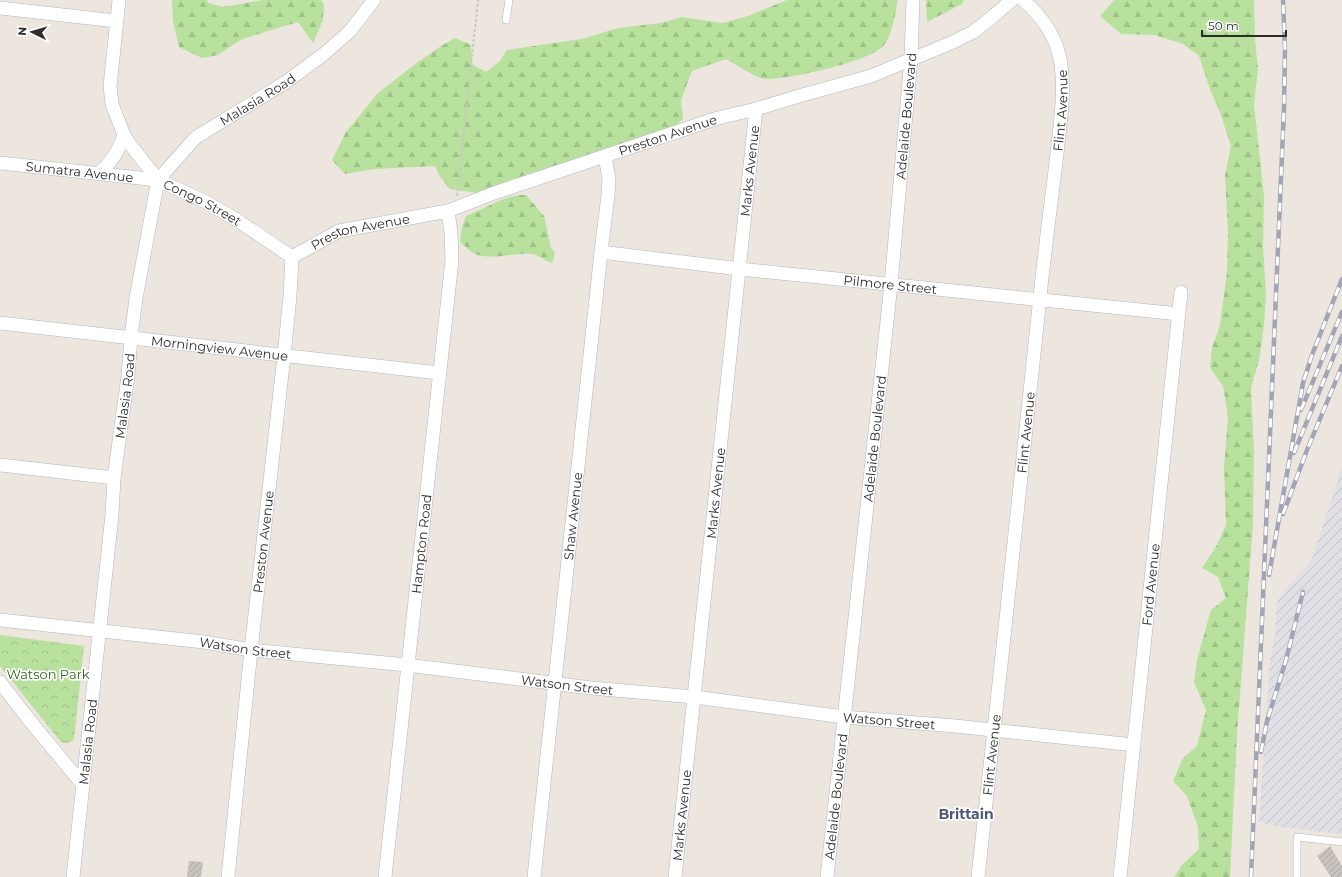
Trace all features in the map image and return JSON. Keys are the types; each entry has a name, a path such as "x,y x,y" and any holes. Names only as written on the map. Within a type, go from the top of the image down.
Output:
{"street":[{"name":"Congo Street","path":"119,0 110,94 112,104 124,135 129,143 158,180 204,201 237,220 292,257"},
{"path":"362,0 362,15"},
{"name":"Malasia Road","path":"73,877 112,515 114,478 128,376 131,338 136,298 158,180 195,138 286,82 324,54 350,31 374,0"},
{"name":"Adelaide Boulevard","path":"827,877 890,284 911,60 913,0"},
{"name":"Preston Avenue","path":"228,877 251,650 284,356 292,257 340,231 452,210 494,193 718,118 756,109 871,76 911,60 972,32 1012,0"},
{"name":"Flint Avenue","path":"978,877 1062,92 1061,65 1057,48 1049,29 1038,13 1023,0"},
{"path":"0,8 116,21"},
{"name":"Marks Avenue","path":"675,877 756,109"},
{"path":"99,173 113,160 124,135"},
{"name":"Shaw Avenue","path":"534,877 608,195 609,179 604,156"},
{"name":"Sumatra Avenue","path":"0,163 158,180"},
{"name":"Hampton Road","path":"385,877 452,260 452,210"},
{"name":"Pilmore Street","path":"601,252 740,269 1179,314"},
{"name":"Ford Avenue","path":"1120,877 1181,292"},
{"name":"Morningview Avenue","path":"0,323 439,373"},
{"path":"0,465 114,478"},
{"name":"Watson Street","path":"0,620 204,642 251,650 407,665 652,694 695,696 844,717 893,720 1134,745"},
{"path":"0,682 83,785"}],"lane":[{"path":"506,20 509,0"},
{"path":"1297,877 1297,837 1342,842"}],"path":[{"path":"452,210 478,0"}],"shaded area":[{"path":"1342,467 1342,834 1281,827 1259,822 1270,661 1275,635 1277,600 1312,559"}],"green space":[{"path":"172,0 207,0 208,3 223,7 263,0 321,0 324,4 323,20 313,43 298,22 242,39 218,55 202,58 179,47 173,21"},
{"path":"787,0 898,0 888,39 881,48 872,54 824,70 775,79 761,78 726,59 692,71 681,100 683,119 673,128 516,178 477,193 450,189 440,177 435,166 374,169 345,174 332,160 346,132 378,93 414,65 455,38 471,45 472,64 486,72 500,61 507,50 582,39 618,28 661,23 681,17 723,23 748,16"},
{"path":"926,0 964,0 962,4 927,22"},
{"path":"1114,0 1254,0 1255,39 1258,70 1254,104 1264,197 1263,246 1266,294 1264,326 1259,360 1251,388 1254,452 1253,524 1237,734 1230,877 1174,877 1182,865 1199,849 1198,827 1187,796 1173,781 1183,758 1197,746 1206,710 1194,682 1197,660 1211,610 1226,598 1218,577 1202,568 1217,545 1226,525 1224,467 1228,416 1223,386 1210,368 1212,348 1220,325 1227,272 1228,232 1225,175 1231,146 1199,56 1183,44 1155,35 1121,34 1100,16"},
{"path":"526,195 544,216 551,247 555,253 552,263 532,254 496,257 482,256 473,253 460,242 462,227 466,216 506,198"},
{"name":"Watson Park","path":"0,635 84,646 74,739 66,743 61,742 0,666"}],"building":[{"path":"1330,846 1342,866 1342,877 1331,877 1317,856"},
{"path":"189,861 203,862 201,877 187,877"}],"railway":[{"path":"1251,877 1284,108 1285,48 1283,0"},
{"path":"1269,575 1303,383 1312,355 1342,279"},
{"path":"1301,410 1342,312"},
{"path":"1294,453 1342,336"},
{"path":"1283,514 1307,450 1342,366"},
{"path":"1261,752 1267,721 1286,660 1303,592"}],"district":[{"name":"Brittain","path":"966,814"}]}
